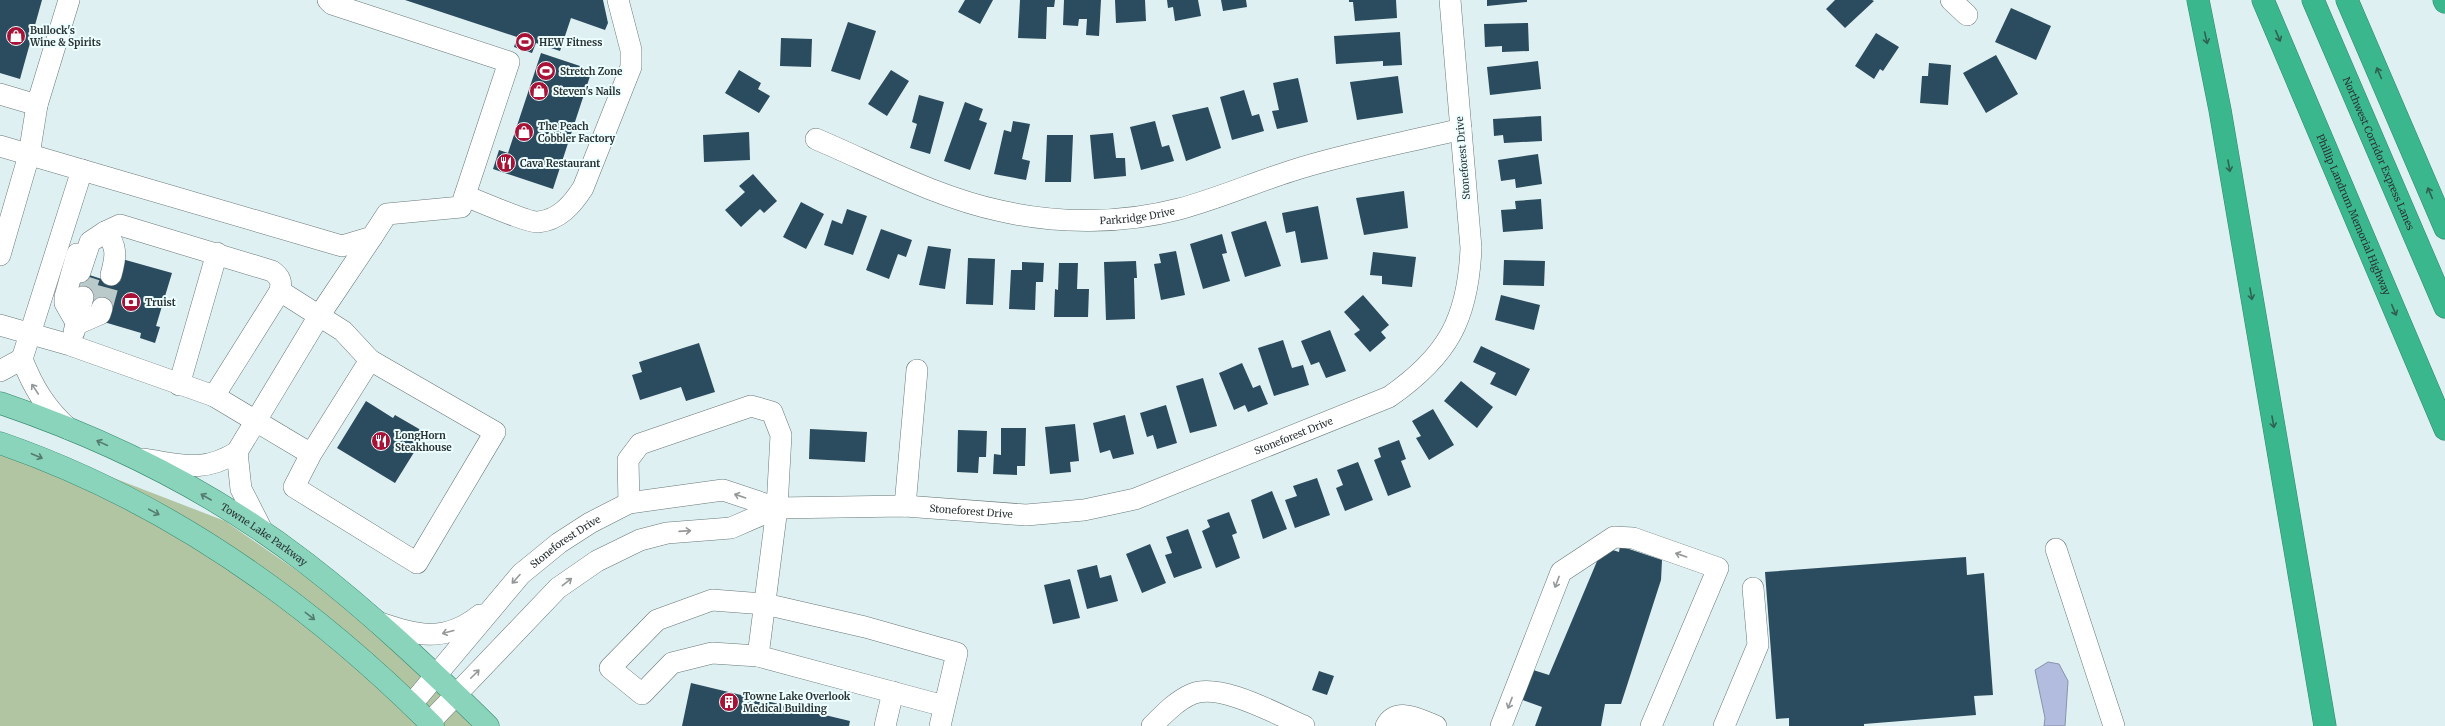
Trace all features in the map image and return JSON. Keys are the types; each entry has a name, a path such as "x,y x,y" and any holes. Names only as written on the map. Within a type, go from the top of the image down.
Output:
{"highway":[{"path":"2198,0 2221,118 2326,726"},
{"name":"Phillip Landrum Memorial Highway","path":"2262,0 2445,429"},
{"name":"Northwest Corridor Express Lanes","path":"2313,0 2445,307"},
{"path":"2348,0 2445,228"}],"main road":[{"name":"Towne Lake Parkway","path":"0,403 69,429 135,458 206,497 262,532 305,563 377,622 437,676 488,726"},
{"path":"0,443 80,474 161,515 202,540 244,568 332,633 431,724"}],"street":[{"path":"0,256 29,155 37,105 70,0"},
{"path":"135,458 204,467 224,460 237,452 319,316 387,214 461,207 509,62 332,4 328,0"},
{"path":"465,196 536,223 559,216 572,204 583,188 631,67 631,50 618,0"},
{"name":"Stoneforest Drive","path":"411,705 437,676 493,605 521,574 559,543 590,523 629,503 723,490 777,508 905,506 1026,515 1084,510 1135,499 1395,392 1413,380 1434,360 1451,336 1463,309 1470,280 1471,248 1450,0"},
{"path":"1951,0 1967,15"},
{"path":"0,94 37,105"},
{"name":"Parkridge Drive","path":"816,139 919,185 974,204 1032,217 1090,220 1141,216 1177,209 1291,171 1461,129"},
{"path":"0,146 342,246 372,237"},
{"path":"69,429 53,415 33,387 22,358 82,170"},
{"path":"77,324 64,303 64,297 80,246 92,234 105,232 120,225 217,253 272,271 279,277 282,284 280,291 214,396"},
{"path":"95,275 98,245 105,232"},
{"path":"179,385 217,253"},
{"path":"280,291 344,332 370,360 495,432 417,563 294,487 311,454 370,360"},
{"path":"70,344 88,300"},
{"path":"0,325 70,344 179,385 214,396 257,420 311,454"},
{"path":"0,371 22,358"},
{"path":"905,506 917,370"},
{"path":"629,503 628,460 640,444 751,406 772,412 781,435 777,508 758,656"},
{"path":"237,452 241,489 262,532"},
{"name":"Stoneforest Drive","path":"431,724 456,694 558,588 597,561 640,540 667,533 731,528 777,508"},
{"path":"1501,726 1561,572 1614,537 1633,538 1718,568 1651,726"},
{"path":"2056,549 2114,726"},
{"path":"1724,726 1758,645 1754,588"},
{"path":"940,726 957,652 865,627 765,604 712,600 657,620 610,668 642,694 672,663 712,652 758,656 944,706"},
{"path":"377,622 408,632 440,635 454,631 474,620 493,605"},
{"path":"1152,726 1175,704 1193,693 1207,691 1226,693 1304,726"},
{"path":"885,726 893,692"},
{"path":"1386,726 1395,717 1408,715 1436,726"}],"green space":[{"path":"0,444 54,455 225,521 432,664 500,726 0,726"}],"water":[{"path":"2048,662 2059,664 2068,681 2065,726 2044,726 2045,718 2035,670"}],"building":[{"name":"Bullock's Wine & Spirits","path":"0,0 42,0 20,79 0,73"},
{"path":"405,0 603,0 608,23 605,30 571,18 560,51 536,43 532,53 514,47 517,37"},
{"path":"965,0 993,0 980,24 958,12"},
{"path":"1020,0 1055,0 1054,7 1047,7 1046,39 1018,38"},
{"path":"1064,0 1101,0 1099,36 1086,35 1087,19 1079,19 1078,26 1063,25"},
{"path":"1115,0 1145,0 1146,21 1116,23"},
{"path":"1167,0 1198,0 1201,16 1175,21 1173,7 1168,8"},
{"path":"1221,0 1246,0 1247,7 1223,11"},
{"path":"1349,0 1396,0 1397,18 1355,21 1353,2 1349,2"},
{"path":"1487,0 1527,0 1527,2 1487,6"},
{"path":"1835,0 1874,1 1845,28 1826,9"},
{"path":"2011,8 2051,26 2036,60 1995,42"},
{"path":"848,22 876,31 860,80 831,71"},
{"path":"1528,23 1529,51 1502,52 1502,46 1485,47 1484,24"},
{"path":"1400,32 1402,65 1383,66 1383,61 1336,64 1334,36"},
{"path":"1876,33 1899,47 1883,71 1880,69 1874,79 1855,66"},
{"path":"781,38 812,39 811,67 780,66"},
{"path":"541,53 592,70 553,189 493,169 499,150 508,153"},
{"path":"1996,55 2018,94 1986,113 1963,73"},
{"path":"1538,61 1541,89 1490,95 1487,67"},
{"path":"1929,63 1951,65 1948,105 1920,103 1922,76 1928,76"},
{"path":"739,70 761,83 758,89 770,96 759,113 725,93"},
{"path":"891,70 909,81 887,116 868,104"},
{"path":"1398,76 1403,113 1357,120 1350,82"},
{"path":"1298,78 1308,122 1277,129 1272,111 1279,110 1273,83"},
{"path":"1244,90 1252,116 1259,114 1264,131 1232,140 1220,97"},
{"path":"919,95 944,102 930,154 910,148 917,124 912,122"},
{"path":"965,102 983,109 979,120 987,123 970,170 944,161"},
{"path":"1208,107 1221,148 1186,161 1172,115"},
{"path":"1541,116 1542,141 1504,143 1503,135 1494,136 1493,119"},
{"path":"1013,121 1030,124 1022,159 1030,161 1026,180 994,174 1004,130 1011,132"},
{"path":"1155,121 1162,147 1169,145 1174,161 1141,170 1130,127"},
{"path":"749,132 750,160 704,162 703,135"},
{"path":"1113,133 1116,158 1125,158 1126,176 1094,179 1090,135"},
{"path":"1047,135 1073,135 1071,182 1045,182"},
{"path":"1538,154 1542,184 1516,188 1515,179 1501,181 1498,160"},
{"path":"753,174 777,201 764,213 760,209 741,227 725,210 745,192 739,186"},
{"path":"1404,191 1408,228 1364,235 1356,198"},
{"path":"1541,199 1543,229 1503,232 1501,210 1516,209 1515,201"},
{"path":"801,202 824,214 806,249 783,237"},
{"path":"1318,206 1328,259 1301,263 1295,231 1286,233 1282,213"},
{"path":"847,209 867,216 853,255 824,245 832,220 842,224"},
{"path":"1266,221 1281,266 1245,277 1231,232"},
{"path":"881,229 912,240 906,257 898,254 889,279 866,270"},
{"path":"1222,234 1227,253 1222,254 1230,281 1203,289 1190,244"},
{"path":"928,246 951,249 945,289 919,285"},
{"path":"1176,251 1185,295 1161,300 1154,264 1161,263 1159,254"},
{"path":"1373,252 1416,257 1412,287 1382,284 1382,276 1370,275"},
{"path":"968,258 995,259 993,305 966,304"},
{"name":"Truist","path":"122,259 172,273 156,326 160,327 155,343 140,338 141,333 104,322 102,303 69,293 80,272 108,281"},
{"path":"1504,260 1545,261 1544,286 1503,285"},
{"path":"1136,261 1137,278 1134,278 1135,319 1106,320 1104,262"},
{"path":"1022,262 1044,263 1043,282 1036,282 1035,310 1009,309 1011,270 1022,270"},
{"path":"1059,263 1078,263 1077,289 1089,289 1088,317 1054,317 1055,289 1058,290"},
{"path":"1363,295 1389,325 1381,332 1386,338 1370,352 1354,334 1360,330 1344,312"},
{"path":"1501,295 1540,305 1534,330 1495,320"},
{"path":"1330,330 1346,371 1326,378 1319,362 1311,365 1301,341"},
{"path":"1283,340 1292,368 1303,365 1309,385 1274,396 1258,348"},
{"path":"699,343 715,392 686,401 681,387 640,400 632,375 642,372 639,362"},
{"path":"1481,346 1530,369 1516,396 1490,384 1496,373 1473,362"},
{"path":"1242,363 1253,388 1260,385 1268,404 1248,412 1245,405 1234,410 1219,373"},
{"path":"1203,378 1217,426 1190,433 1176,386"},
{"path":"1461,381 1493,407 1477,428 1444,401"},
{"name":"LongHorn Steakhouse","path":"366,401 393,418 395,415 426,433 395,483 337,448"},
{"path":"1166,405 1177,443 1157,449 1153,435 1147,437 1140,413"},
{"path":"1433,409 1454,445 1429,460 1416,438 1421,436 1412,421"},
{"path":"1125,415 1134,454 1113,459 1110,450 1100,453 1093,423"},
{"path":"1075,424 1079,461 1070,462 1071,472 1050,474 1045,427"},
{"path":"1001,428 1026,428 1025,466 1017,466 1017,475 993,474 994,454 1001,455"},
{"path":"810,429 867,432 865,462 809,459"},
{"path":"958,430 987,431 986,457 979,457 978,473 957,472"},
{"path":"1399,440 1406,459 1401,461 1411,487 1388,496 1374,460 1381,457 1378,448"},
{"path":"1358,462 1373,500 1345,511 1336,488 1343,485 1337,470"},
{"path":"1317,478 1330,515 1295,528 1285,500 1297,496 1293,486"},
{"path":"1272,491 1287,529 1263,539 1251,500"},
{"path":"1229,512 1237,533 1232,535 1240,558 1216,568 1202,531 1210,527 1207,520"},
{"path":"1188,529 1202,568 1174,578 1165,555 1172,553 1166,537"},
{"path":"1150,544 1166,583 1142,593 1126,554"},
{"path":"1620,546 1662,560 1661,580 1621,704 1605,704 1601,726 1535,726 1542,707 1520,699 1530,669 1549,675 1603,547 1619,552"},
{"path":"1966,557 1967,575 1984,573 1993,695 1974,696 1976,715 1864,724 1864,726 1789,726 1789,718 1776,719 1765,572"},
{"path":"1097,565 1100,578 1111,575 1118,601 1087,609 1077,570"},
{"path":"1070,579 1080,618 1053,624 1044,585"},
{"path":"1319,671 1334,676 1327,695 1312,690"},
{"name":"Towne Lake Overlook Medical Building","path":"691,683 850,721 849,726 682,726"}],"tunnel":[{"path":"83,297 90,275"},
{"path":"102,308 111,275"}],"place":[{"name":"Bullock's Wine & Spirits","path":"16,36"},
{"name":"HEW Fitness","path":"525,42"},
{"name":"Stretch Zone","path":"546,71"},
{"name":"Steven's Nails","path":"539,91"},
{"name":"The Peach Cobbler Factory","path":"524,132"},
{"name":"Cava Restaurant","path":"506,163"},
{"name":"Truist","path":"131,302"},
{"name":"LongHorn Steakhouse","path":"381,441"},
{"name":"Towne Lake Overlook Medical Building","path":"729,702"}]}
